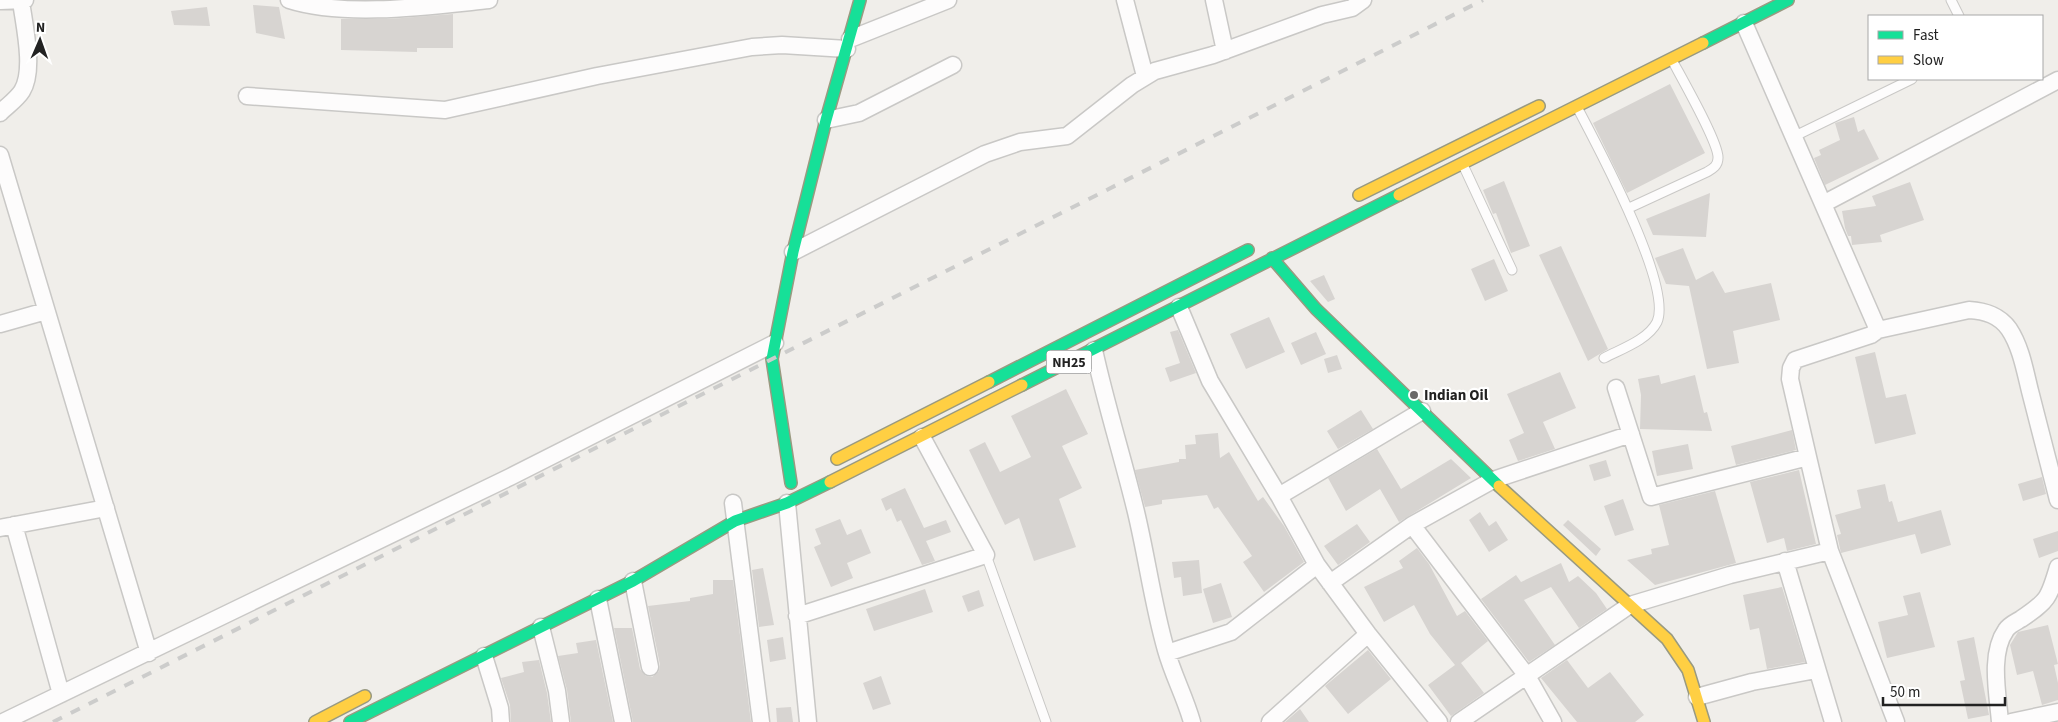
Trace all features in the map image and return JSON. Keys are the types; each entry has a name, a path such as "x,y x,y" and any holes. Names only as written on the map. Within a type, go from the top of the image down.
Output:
{"main road":[{"path":"791,483 773,377 772,359 793,252 826,120 860,0"},
{"name":"NH25","path":"350,722 633,581 735,521 787,503 922,437 1272,258 1672,60 1788,0"},
{"path":"1351,199 1548,102"},
{"name":"NH25","path":"826,465 1259,244"},
{"path":"1272,258 1316,309 1493,480 1667,639 1688,670 1704,722"},
{"path":"315,722 373,693"}],"street":[{"path":"289,0 306,6 331,4 422,7 462,1 489,0"},
{"path":"247,96 445,110 597,76 752,47 848,44 948,0"},
{"path":"1125,0 1145,76"},
{"path":"1214,0 1225,51"},
{"path":"793,252 985,154 1020,142 1067,136 1145,76 1225,51 1322,15 1352,8 1363,0"},
{"path":"0,1 23,1 28,64 27,81 22,92 0,113"},
{"path":"1744,22 1878,330"},
{"path":"826,120 859,113 953,65"},
{"path":"1823,204 2058,80"},
{"path":"0,155 149,653"},
{"path":"1179,307 1210,381 1279,496 1317,565 1368,634 1439,722"},
{"path":"1896,722 1830,551 1790,379 1791,368 1795,360 1871,335 1878,330 1969,310 1981,310 1995,315 2009,329 2020,354 2058,500"},
{"path":"0,324 46,311"},
{"path":"3,722 510,477 775,343"},
{"path":"1094,350 1108,410 1123,458 1167,653 1184,692 1192,722"},
{"path":"1616,388 1651,497 1808,457"},
{"path":"1279,496 1422,411"},
{"path":"1330,583 1412,525 1493,480 1631,434"},
{"path":"798,616 986,555 922,437"},
{"path":"787,503 808,722"},
{"path":"733,504 761,722"},
{"path":"61,694 7,527 106,508"},
{"path":"1412,525 1527,676 1553,722"},
{"path":"1459,722 1630,605 1730,575 1830,551"},
{"path":"1785,561 1833,722"},
{"path":"1167,653 1231,632 1317,565"},
{"path":"2000,722 1996,663 2001,638 2007,628 2044,603 2051,593 2058,568"},
{"path":"633,581 650,667"},
{"path":"598,599 623,722"},
{"path":"541,627 556,690 561,722"},
{"path":"1270,722 1368,634"},
{"path":"484,656 500,708 501,722"},
{"path":"1696,697 1752,682 1816,670"},
{"path":"2011,722 2058,712"}],"lane":[{"path":"1951,0 1959,15"},
{"path":"1629,208 1707,172 1717,164 1718,158 1714,142 1672,60"},
{"path":"1793,136 1910,80"},
{"path":"1577,107 1629,208 1660,297 1659,314 1650,332 1604,358"},
{"path":"1462,164 1512,270"},
{"path":"986,555 1046,722"}],"building":[{"path":"253,5 279,7 285,39 256,33"},
{"path":"207,7 210,26 174,25 171,11"},
{"path":"453,14 453,48 417,48 417,52 341,50 341,19 389,19"},
{"path":"1670,84 1705,153 1627,193 1593,123"},
{"path":"1854,117 1858,132 1864,129 1879,159 1825,185 1814,158 1821,155 1819,150 1840,140 1835,123"},
{"path":"1504,181 1530,246 1511,253 1496,213 1493,214 1483,190"},
{"path":"1910,182 1924,220 1880,235 1882,242 1852,245 1851,236 1848,236 1845,228 1842,211 1876,206 1872,196"},
{"path":"1710,193 1706,237 1653,235 1646,219"},
{"path":"1561,246 1608,349 1588,361 1539,255"},
{"path":"1683,248 1696,280 1713,271 1725,293 1771,283 1780,320 1733,331 1739,363 1707,369 1689,286 1666,284 1655,258"},
{"path":"1494,259 1508,291 1485,301 1471,269"},
{"path":"1324,275 1335,299 1328,302 1310,281"},
{"path":"1269,317 1285,352 1246,369 1230,334"},
{"path":"1178,330 1196,373 1170,382 1165,368 1180,363 1170,332"},
{"path":"1316,332 1326,354 1301,365 1291,343"},
{"path":"1875,352 1886,398 1906,394 1916,434 1875,444 1855,357"},
{"path":"1337,355 1342,369 1328,373 1324,359"},
{"path":"1560,372 1576,408 1543,422 1555,449 1518,461 1509,440 1524,433 1507,394"},
{"path":"1659,375 1661,384 1695,375 1704,413 1707,412 1712,431 1640,429 1641,395 1638,379"},
{"path":"1066,389 1088,434 1062,446 1082,488 1059,499 1076,547 1034,561 1019,518 1005,525 969,450 985,442 1000,472 1031,457 1011,416"},
{"path":"1361,410 1373,429 1338,449 1327,431"},
{"path":"1792,430 1796,450 1736,465 1731,446"},
{"path":"1218,433 1220,458 1229,452 1258,501 1263,497 1284,526 1304,562 1264,592 1243,562 1252,556 1218,507 1214,509 1207,495 1162,500 1162,504 1145,507 1135,470 1186,459 1185,445 1196,444 1195,435"},
{"path":"1688,444 1693,469 1657,476 1652,451"},
{"path":"1377,449 1401,489 1451,459 1471,478 1399,522 1380,489 1346,511 1328,478"},
{"path":"1606,460 1611,476 1594,481 1589,465"},
{"path":"1799,470 1816,544 1787,551 1784,538 1767,543 1750,482"},
{"path":"2042,477 2046,494 2023,501 2018,484"},
{"path":"1885,484 1889,502 1892,501 1898,522 1941,510 1951,545 1921,554 1915,534 1841,553 1837,535 1841,534 1835,515 1861,508 1857,490"},
{"path":"905,488 924,528 946,520 951,532 926,541 935,561 922,565 901,520 897,522 891,508 886,511 881,499"},
{"path":"1715,491 1736,563 1655,585 1627,560 1652,554 1651,549 1669,545 1659,505"},
{"path":"1623,499 1634,530 1615,536 1604,506"},
{"path":"1480,512 1489,526 1496,521 1508,540 1489,552 1469,520"},
{"path":"840,519 847,535 861,529 871,553 847,563 853,578 831,587 814,547 821,544 815,529"},
{"path":"1568,520 1601,549 1596,556 1563,525"},
{"path":"1357,524 1370,542 1338,565 1324,546"},
{"path":"2058,531 2058,551 2039,558 2033,539"},
{"path":"1417,548 1429,564 1457,616 1465,611 1488,641 1461,663 1484,693 1451,716 1428,685 1455,665 1430,634 1414,605 1384,622 1364,587 1403,568 1399,561"},
{"path":"1199,560 1202,593 1183,596 1181,577 1174,578 1172,562"},
{"path":"1561,563 1569,582 1578,576 1596,593 1607,609 1579,628 1551,587 1524,600 1555,645 1529,662 1481,599 1516,575 1521,582"},
{"path":"763,568 774,625 759,627 752,570"},
{"path":"713,580 733,580 751,722 633,722 614,628 632,628 640,669 646,676 652,677 659,671 660,665 648,606 690,601 690,598 713,594"},
{"path":"1221,583 1232,617 1213,623 1203,589"},
{"path":"1782,587 1805,662 1767,669 1759,628 1750,630 1743,595"},
{"path":"925,589 933,612 874,631 866,609"},
{"path":"979,590 984,606 968,612 962,596"},
{"path":"1920,592 1935,647 1887,658 1878,622 1908,615 1903,596"},
{"path":"2048,625 2058,664 2054,665 2058,683 2058,700 2042,705 2033,671 2017,675 2010,645 2018,632"},
{"path":"783,637 786,659 770,662 767,640"},
{"path":"1974,637 1989,715 1968,719 1960,681 1965,680 1957,641"},
{"path":"596,640 613,722 571,722 567,690 558,656 578,653 576,643"},
{"path":"1368,650 1391,679 1348,714 1325,686"},
{"path":"539,660 547,693 551,722 511,722 510,705 501,678 524,672 522,662"},
{"path":"1567,660 1588,688 1610,672 1644,715 1635,722 1577,722 1541,678"},
{"path":"881,676 891,704 873,710 863,683"},
{"path":"791,707 793,722 777,722 776,708"},
{"path":"1300,709 1309,722 1285,722"}],"railway":[{"path":"53,722 1483,0"}],"traffic: fast":[{"path":"791,483 772,359 793,252 826,120 860,0"},
{"path":"1703,43 1788,0"},
{"path":"1022,385 1399,195"},
{"path":"989,382 1248,250"},
{"path":"1272,258 1316,309 1499,486"},
{"path":"350,722 633,581 735,521 787,503 830,482"}],"traffic: slow":[{"path":"1399,195 1703,43"},
{"path":"1359,195 1539,106"},
{"path":"837,459 989,382"},
{"path":"830,482 1022,385"},
{"path":"1499,486 1667,639 1688,670 1704,722"},
{"path":"315,722 365,696"}],"place":[{"name":"Indian Oil","path":"1414,395"}]}
